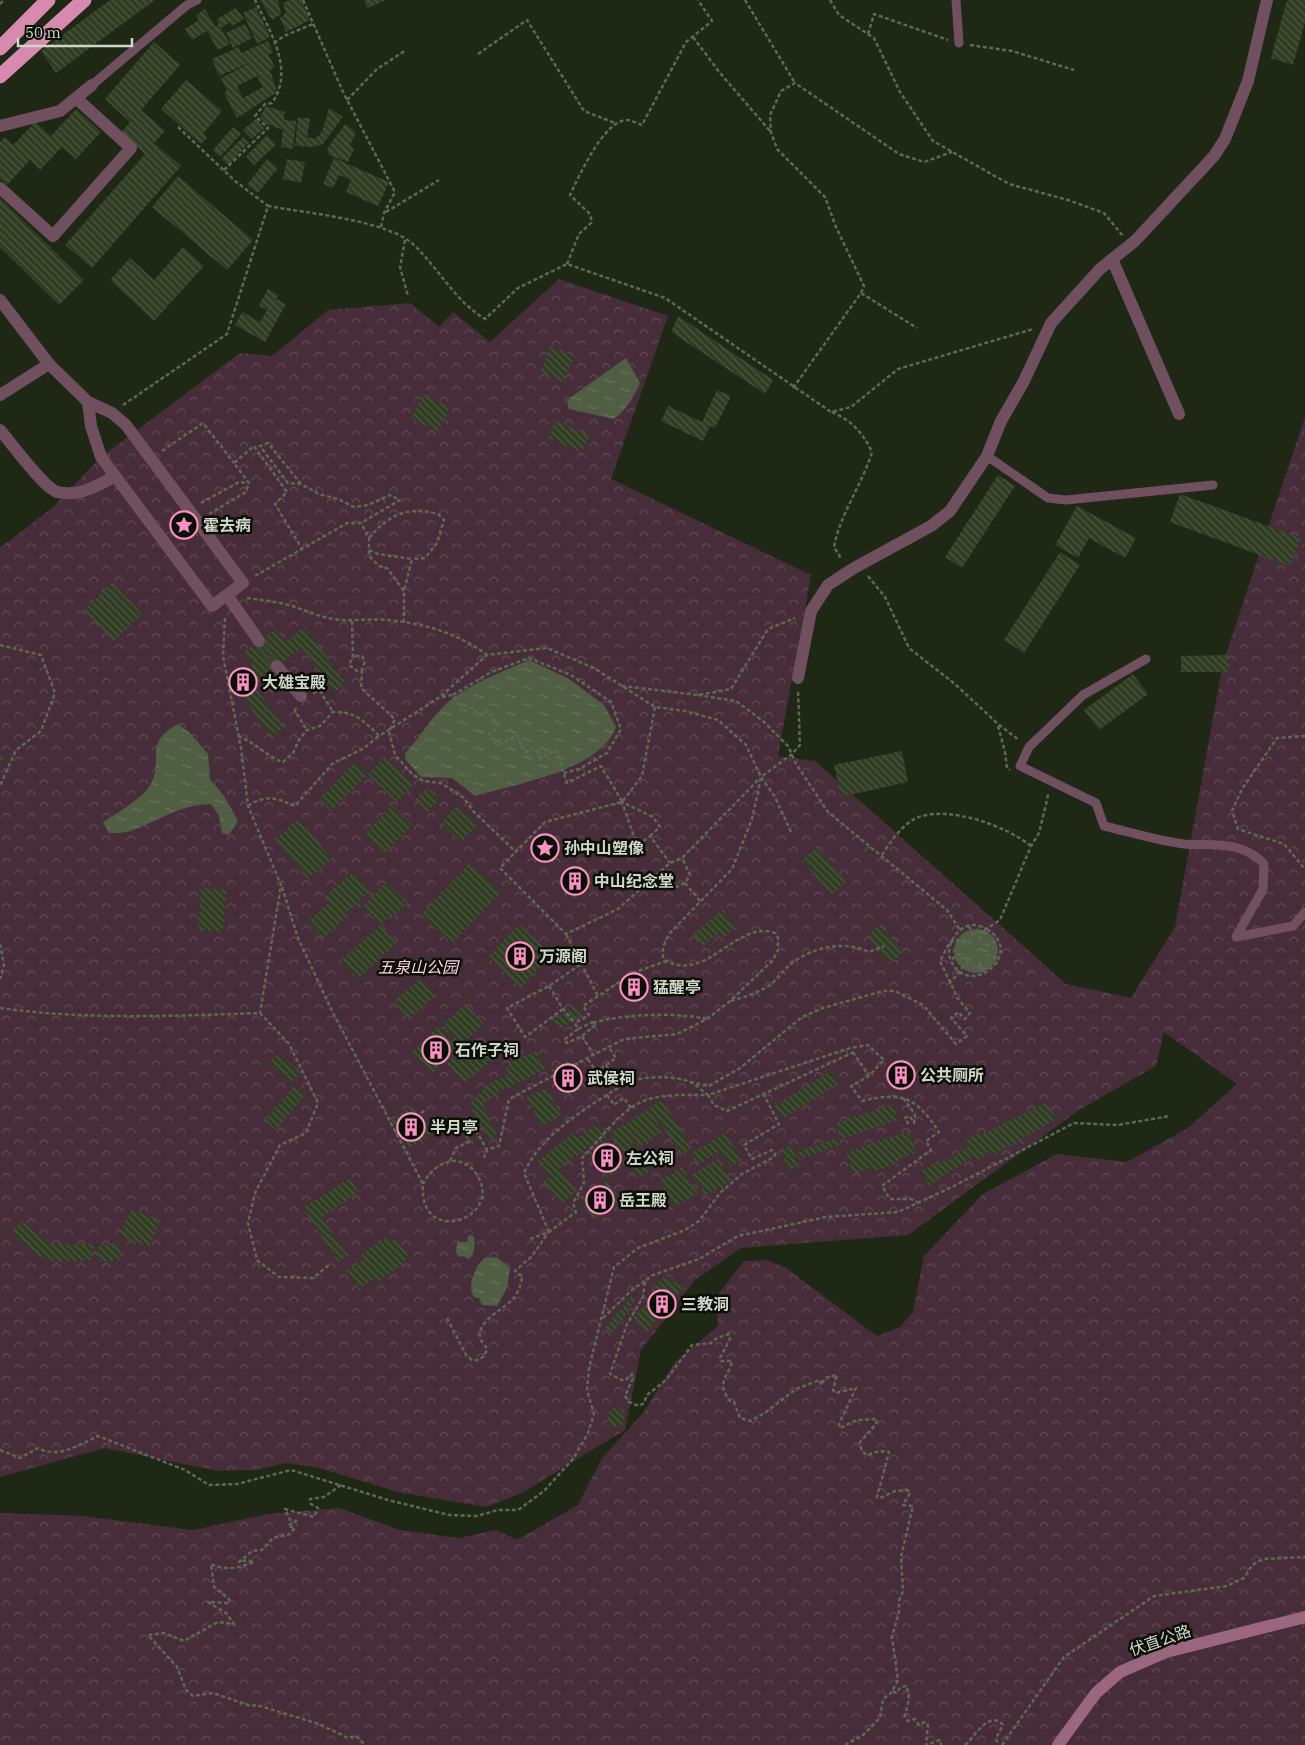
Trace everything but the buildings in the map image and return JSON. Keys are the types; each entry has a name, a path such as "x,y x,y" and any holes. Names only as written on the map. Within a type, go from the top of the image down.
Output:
{"highway":[{"path":"0,48 48,0"},
{"path":"0,76 84,0"}],"main road":[{"name":"伏直公路","path":"1058,1745 1096,1693 1120,1672 1166,1652 1305,1616"}],"street":[{"path":"798,678 811,611 828,585 854,568 903,542 950,511 987,456 1001,421 1028,375 1051,323 1073,297 1130,244 1193,180 1226,139 1248,81 1267,0"},
{"path":"0,126 60,111 92,85"},
{"path":"0,188 53,236 131,148 76,98"},
{"path":"1112,259 1179,414"},
{"path":"0,300 49,364 88,402 112,413 126,425 242,582 212,606 101,457 91,426 88,402"},
{"path":"0,395 49,364"},
{"path":"0,430 44,482 56,492 73,493 88,489 115,476"},
{"path":"227,595 259,641"},
{"path":"277,666 301,696"}],"lane":[{"path":"92,85 187,5 197,0"},
{"path":"956,0 959,43"},
{"path":"987,456 1048,498 1066,500 1213,485"},
{"path":"1146,660 1083,695 1029,747 1020,766 1096,803 1104,826 1184,844 1222,843 1256,856 1264,864 1263,889 1236,937 1293,926 1305,912"}],"path":[{"path":"0,4 4,0"},
{"path":"224,170 268,128 255,116 265,104 272,103 282,85 279,54 255,0"},
{"path":"303,0 347,100 395,192 384,213 381,227"},
{"path":"478,54 527,20 584,112 615,123 628,120 642,125 686,42 712,21 698,0"},
{"path":"745,0 795,83 898,154 924,162 952,152"},
{"path":"830,0 839,14 874,38 900,92 933,141 1009,184 1068,200 1104,213 1130,244"},
{"path":"274,43 284,36 313,24"},
{"path":"693,36 720,74 771,132 778,149 825,197 836,226 864,286 794,388"},
{"path":"347,100 377,70 406,50"},
{"path":"771,132 770,115 781,91 795,83"},
{"path":"178,127 224,170 268,206 381,227 412,244 469,309 485,319 518,288 567,264 579,234 592,222 590,214 570,195 586,164 615,123"},
{"path":"384,213 439,180"},
{"path":"112,413 227,334 268,206"},
{"path":"405,240 400,267 408,296"},
{"path":"567,264 665,298 794,388 831,412 845,418 863,434 872,452 865,475 837,530 834,547 839,558 871,578 885,597 909,648 956,684 998,724 1020,741"},
{"path":"861,292 918,328"},
{"path":"831,412 851,407 898,369 1051,323"},
{"path":"150,458 203,423 249,482"},
{"path":"242,582 347,523 361,522 400,500 390,495 368,505 354,507 338,499 319,494 301,484 268,442 260,446 288,483 301,484"},
{"path":"234,463 254,446 286,492 274,504 302,549"},
{"path":"270,467 274,464"},
{"path":"189,510 239,482 249,482"},
{"path":"197,522 246,492 249,482"},
{"path":"369,550 378,554 412,559 424,558 437,543 444,520 438,514 407,510 391,518 370,538"},
{"path":"361,522 370,538 368,556 379,566 387,568 404,591"},
{"path":"404,623 404,591 412,559"},
{"path":"423,1184 310,965 298,938 281,885 248,806 238,736 223,656 227,595 284,604 331,619 352,621 387,620 453,634 474,645 487,655"},
{"path":"698,695 731,688 768,629 811,611"},
{"path":"352,621 353,656 349,665 357,671 362,670"},
{"path":"0,645 41,655 55,693 42,731 16,750 0,786"},
{"path":"248,806 255,801 277,797 295,806 332,764 364,748 379,736 389,732 440,697 487,655 547,648 594,668 655,707 686,711 718,720 746,744 760,777 775,796 791,832"},
{"path":"353,656 362,656 365,661 362,670 361,688 395,719 389,732 395,756 413,775 424,781 441,783 464,798 472,811 516,852"},
{"path":"440,697 453,694 491,672 529,658 571,675 611,702 621,729 607,753 579,769 564,773"},
{"path":"566,934 618,909 661,873 670,863 682,858 760,777 792,754 800,745 798,678"},
{"path":"620,686 736,700 763,721 788,746 796,764 828,812 948,910 960,930"},
{"path":"308,730 295,711 301,696 320,691 333,712"},
{"path":"453,694 462,712 472,707 479,715 488,711 498,727 489,734 497,746 517,735 525,752 535,748 541,758 556,750 567,783 601,766 622,802 633,834 640,844 660,827 653,817 622,802"},
{"path":"598,996 566,934 500,868 545,822 622,802 642,776 655,707"},
{"path":"238,736 248,739 276,760 283,762 293,753 299,740 308,730 320,726 333,712"},
{"path":"333,712 352,713 361,718 379,736"},
{"path":"1305,736 1277,738 1242,789 1232,811 1238,829 1284,844 1305,870"},
{"path":"487,1150 499,1146 509,1099 624,1039 677,1034 707,1019 729,1002 772,961 778,950 778,938 775,932 767,930 756,932 712,958 688,966 672,965 663,959 663,947 668,934 732,869 752,819 760,777"},
{"path":"980,939 986,929 1000,920 1031,846 1039,833 1046,803"},
{"path":"882,855 893,838 918,817 946,813 979,821 1023,839 1031,846"},
{"path":"650,836 670,863"},
{"path":"661,873 677,887 685,883 690,875 682,858"},
{"path":"685,883 700,901"},
{"path":"260,1013 281,885"},
{"path":"969,926 974,938"},
{"path":"549,1232 524,1172 530,1160 540,1147 574,1118 626,1082 638,1079 671,1078 710,1086 740,1068 802,1017 823,1008 884,991 895,991 923,1005 956,1044 967,1036 951,1018 958,1012 965,1019 970,1013 958,1000 940,960 950,942 960,930 969,926 986,929 994,933 1000,950 999,960 993,969 983,974 971,976 960,972 951,960 950,942"},
{"path":"950,942 956,940 965,944"},
{"path":"986,946 998,940"},
{"path":"0,944 4,965 0,980"},
{"path":"729,1002 770,984 791,964 810,952 842,945 858,947 869,952 884,946"},
{"path":"951,960 963,952"},
{"path":"987,954 999,960"},
{"path":"575,1023 589,1015 583,1006 633,973 666,961"},
{"path":"950,984 968,961"},
{"path":"979,962 983,974"},
{"path":"563,1010 524,1037 507,1008 549,986 581,964"},
{"path":"549,986 563,1010 578,1028"},
{"path":"0,1008 31,1012 141,1017 260,1013 289,1044 318,1104 306,1134 280,1145 255,1193 248,1224 257,1260 279,1276 313,1278 329,1265"},
{"path":"594,1023 595,1025 582,1036 566,1043 564,1040 578,1028 594,1023 655,1015 688,1014 707,1019"},
{"path":"582,1036 593,1055"},
{"path":"587,1058 596,1070 606,1066 616,1058 608,1046"},
{"path":"530,1239 549,1232 576,1212 573,1202 584,1183 582,1158 631,1108 647,1099 664,1096 708,1095 850,1048 868,1046 884,1060 869,1076 851,1086 862,1101 888,1096 902,1097 914,1103 940,1132 926,1141 931,1150 882,1186 890,1199 910,1199 919,1203"},
{"path":"850,1048 869,1076"},
{"path":"690,1082 708,1095 714,1105 727,1110 764,1096 854,1052"},
{"path":"606,1066 618,1088"},
{"path":"607,1094 614,1105 624,1098 631,1108"},
{"path":"0,1450 20,1458 38,1448 49,1453 65,1451 98,1436 185,1470 208,1484 236,1484 291,1470 449,1515 477,1516 498,1510 518,1510 544,1491 573,1459 588,1433 594,1414 587,1390 589,1368 614,1267 624,1257 638,1248 685,1230 699,1221 720,1193 742,1174 774,1158 775,1154 772,1150 752,1158 744,1145 779,1124 764,1096"},
{"path":"902,1097 915,1114 914,1122 910,1116 905,1118 909,1125"},
{"path":"396,1134 425,1110"},
{"path":"602,1320 633,1288 653,1275 699,1259 738,1236 826,1217 898,1212 1074,1123 1117,1125 1170,1116"},
{"path":"450,1161 456,1148 469,1142 464,1129 473,1125 487,1150 484,1158"},
{"path":"450,1161 468,1166 480,1180 482,1193 479,1206 471,1216 460,1221 447,1222 436,1218 424,1203 422,1197 423,1184 428,1173 438,1165 450,1161"},
{"path":"447,1318 466,1354 472,1360 479,1360 486,1355 487,1348 482,1343 480,1334 483,1325 499,1309 513,1299 522,1283 522,1276 516,1271 532,1256 549,1232"},
{"path":"645,1281 643,1297 627,1324 610,1374 624,1381 632,1374 633,1378 625,1396 629,1402 639,1406 644,1403 647,1394 666,1380 692,1345 711,1343 717,1338 729,1334 730,1339 720,1358 722,1361 732,1361 723,1380 723,1390 727,1399 734,1402 740,1418 751,1421 796,1389 820,1380 820,1385 825,1378 837,1375 833,1390 836,1393 856,1388 840,1428 857,1420 877,1419 876,1424 860,1442 862,1452 868,1455 879,1451 889,1452 877,1497 880,1498 895,1490 907,1490 910,1493 903,1505 913,1506 902,1557 903,1591 899,1601 899,1612 892,1637 898,1680 893,1691 883,1699 880,1718 863,1735 845,1745"},
{"path":"341,1485 324,1497 310,1499 311,1504 318,1508 314,1517 285,1509 290,1520 296,1521 288,1526 295,1528 290,1534 273,1538 262,1550 252,1551 239,1562 247,1560 254,1562 235,1568 219,1568 211,1564 214,1587 229,1599 229,1603 208,1602 226,1613 234,1624 218,1622 184,1641 164,1633 148,1634 177,1667 186,1690 193,1696 213,1693 251,1706 257,1705 319,1724 348,1738 356,1736 366,1745"},
{"path":"965,1745 983,1723 995,1721 1003,1725 996,1738 1000,1745 1064,1658 1154,1596 1227,1586 1244,1578 1252,1565 1263,1559 1305,1557"},
{"path":"893,1691 896,1692 901,1687 907,1686 909,1700 905,1716 908,1721 915,1719 919,1725 925,1722 928,1725 926,1745 935,1740 940,1740 941,1745"}],"green space":[{"name":"五泉山公园","path":"559,279 668,316 611,479 811,575 778,756 815,761 1066,984 1131,998 1175,927 1223,663 1305,417 1305,1745 0,1745 0,1513 82,1516 193,1530 268,1514 339,1508 400,1530 459,1538 496,1530 517,1540 578,1505 602,1458 643,1413 675,1362 718,1326 716,1297 744,1261 767,1260 786,1268 877,1336 900,1327 913,1312 924,1256 983,1194 1057,1154 1127,1162 1188,1128 1237,1084 1164,1032 1156,1066 1079,1110 908,1235 741,1248 695,1280 641,1350 625,1430 522,1493 486,1507 398,1492 319,1468 286,1463 256,1470 218,1471 105,1448 0,1477 0,548 53,507 101,457 240,353 272,356 328,310 410,303 439,327 453,312 490,342"}],"water":[{"path":"626,358 640,383 635,394 619,415 614,419 569,409 567,401 571,397"},
{"path":"529,660 569,679 604,705 616,727 607,742 576,765 534,780 475,796 452,778 421,777 405,759 405,754 441,709 456,696 476,684"},
{"path":"178,724 190,733 208,754 210,779 224,796 238,821 229,835 222,833 219,816 211,804 200,805 181,810 130,831 109,833 103,822 121,811 149,787 154,778 157,746 160,739 167,731"},
{"path":"972,929 980,929 992,935 998,951 992,967 980,973 972,973 960,967 954,955 954,947 960,935"},
{"path":"468,1236 474,1237 472,1254 469,1259 462,1256 459,1257 456,1253 457,1242 467,1242"},
{"path":"486,1257 498,1258 510,1268 507,1288 497,1306 482,1305 479,1298 475,1298 472,1293 471,1282 475,1270"}],"tunnel":[{"path":"259,641 277,666"}],"place":[{"name":"霍去病","path":"184,525"},
{"name":"大雄宝殿","path":"243,682"},
{"name":"孙中山塑像","path":"545,848"},
{"name":"中山纪念堂","path":"575,881"},
{"name":"万源阁","path":"520,956"},
{"name":"猛醒亭","path":"634,987"},
{"name":"石作子祠","path":"436,1050"},
{"name":"公共厕所","path":"901,1075"},
{"name":"武侯祠","path":"568,1078"},
{"name":"半月亭","path":"411,1127"},
{"name":"左公祠","path":"607,1158"},
{"name":"岳王殿","path":"600,1200"},
{"name":"三教洞","path":"662,1304"}]}
